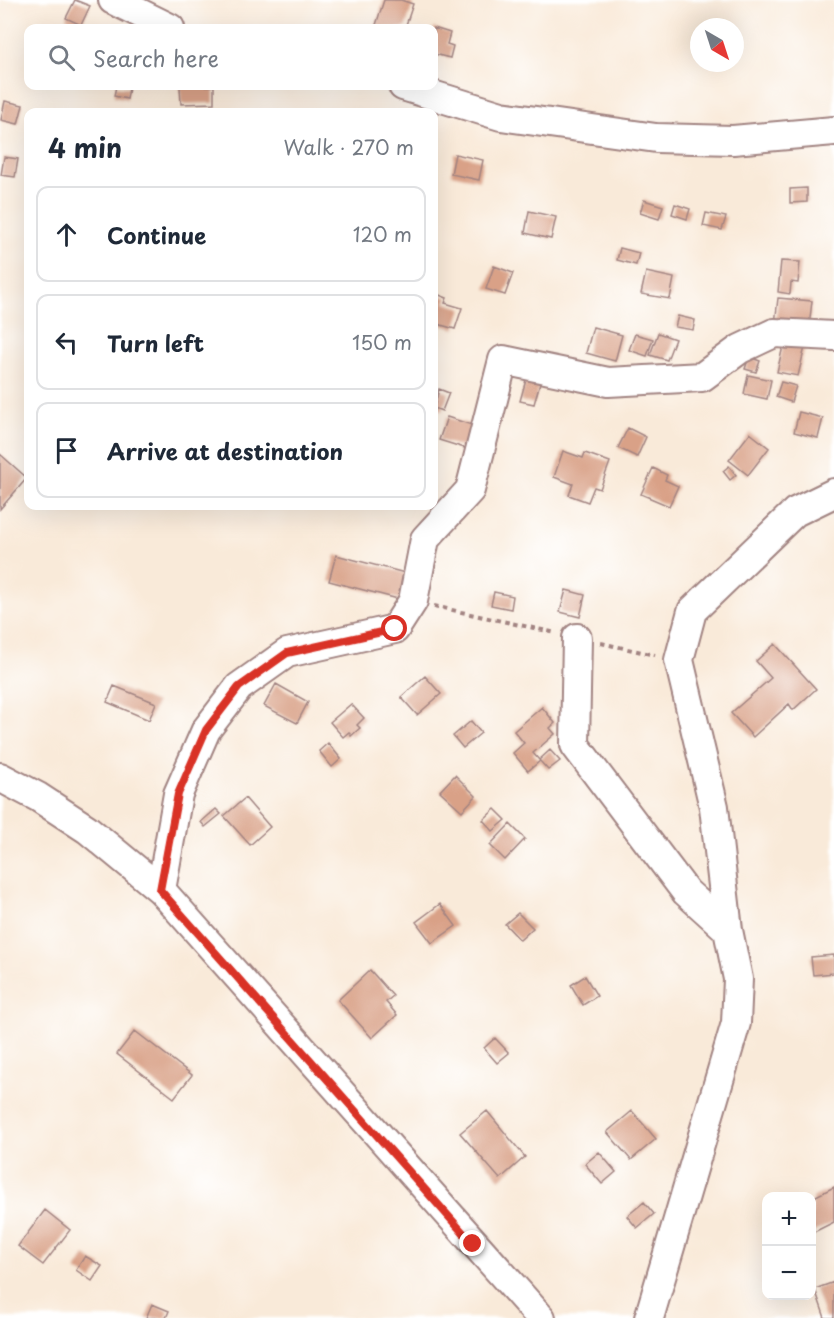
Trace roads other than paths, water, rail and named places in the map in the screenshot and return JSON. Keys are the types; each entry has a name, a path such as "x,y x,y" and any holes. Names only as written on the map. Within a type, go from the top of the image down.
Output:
{"street":[{"path":"113,0 162,24"},
{"path":"416,90 501,116 656,138 733,140 834,132"},
{"path":"160,890 178,794 206,730 239,687 287,653 395,629 413,601 425,540 470,490 503,360 608,382 702,377 740,349 774,333 834,336"},
{"path":"649,1318 736,1023 738,979 728,930 714,807 679,660 692,611 795,512 834,493"},
{"path":"577,638 575,745 686,892 728,930"},
{"path":"0,777 38,797 87,829 160,890 541,1318"}]}
